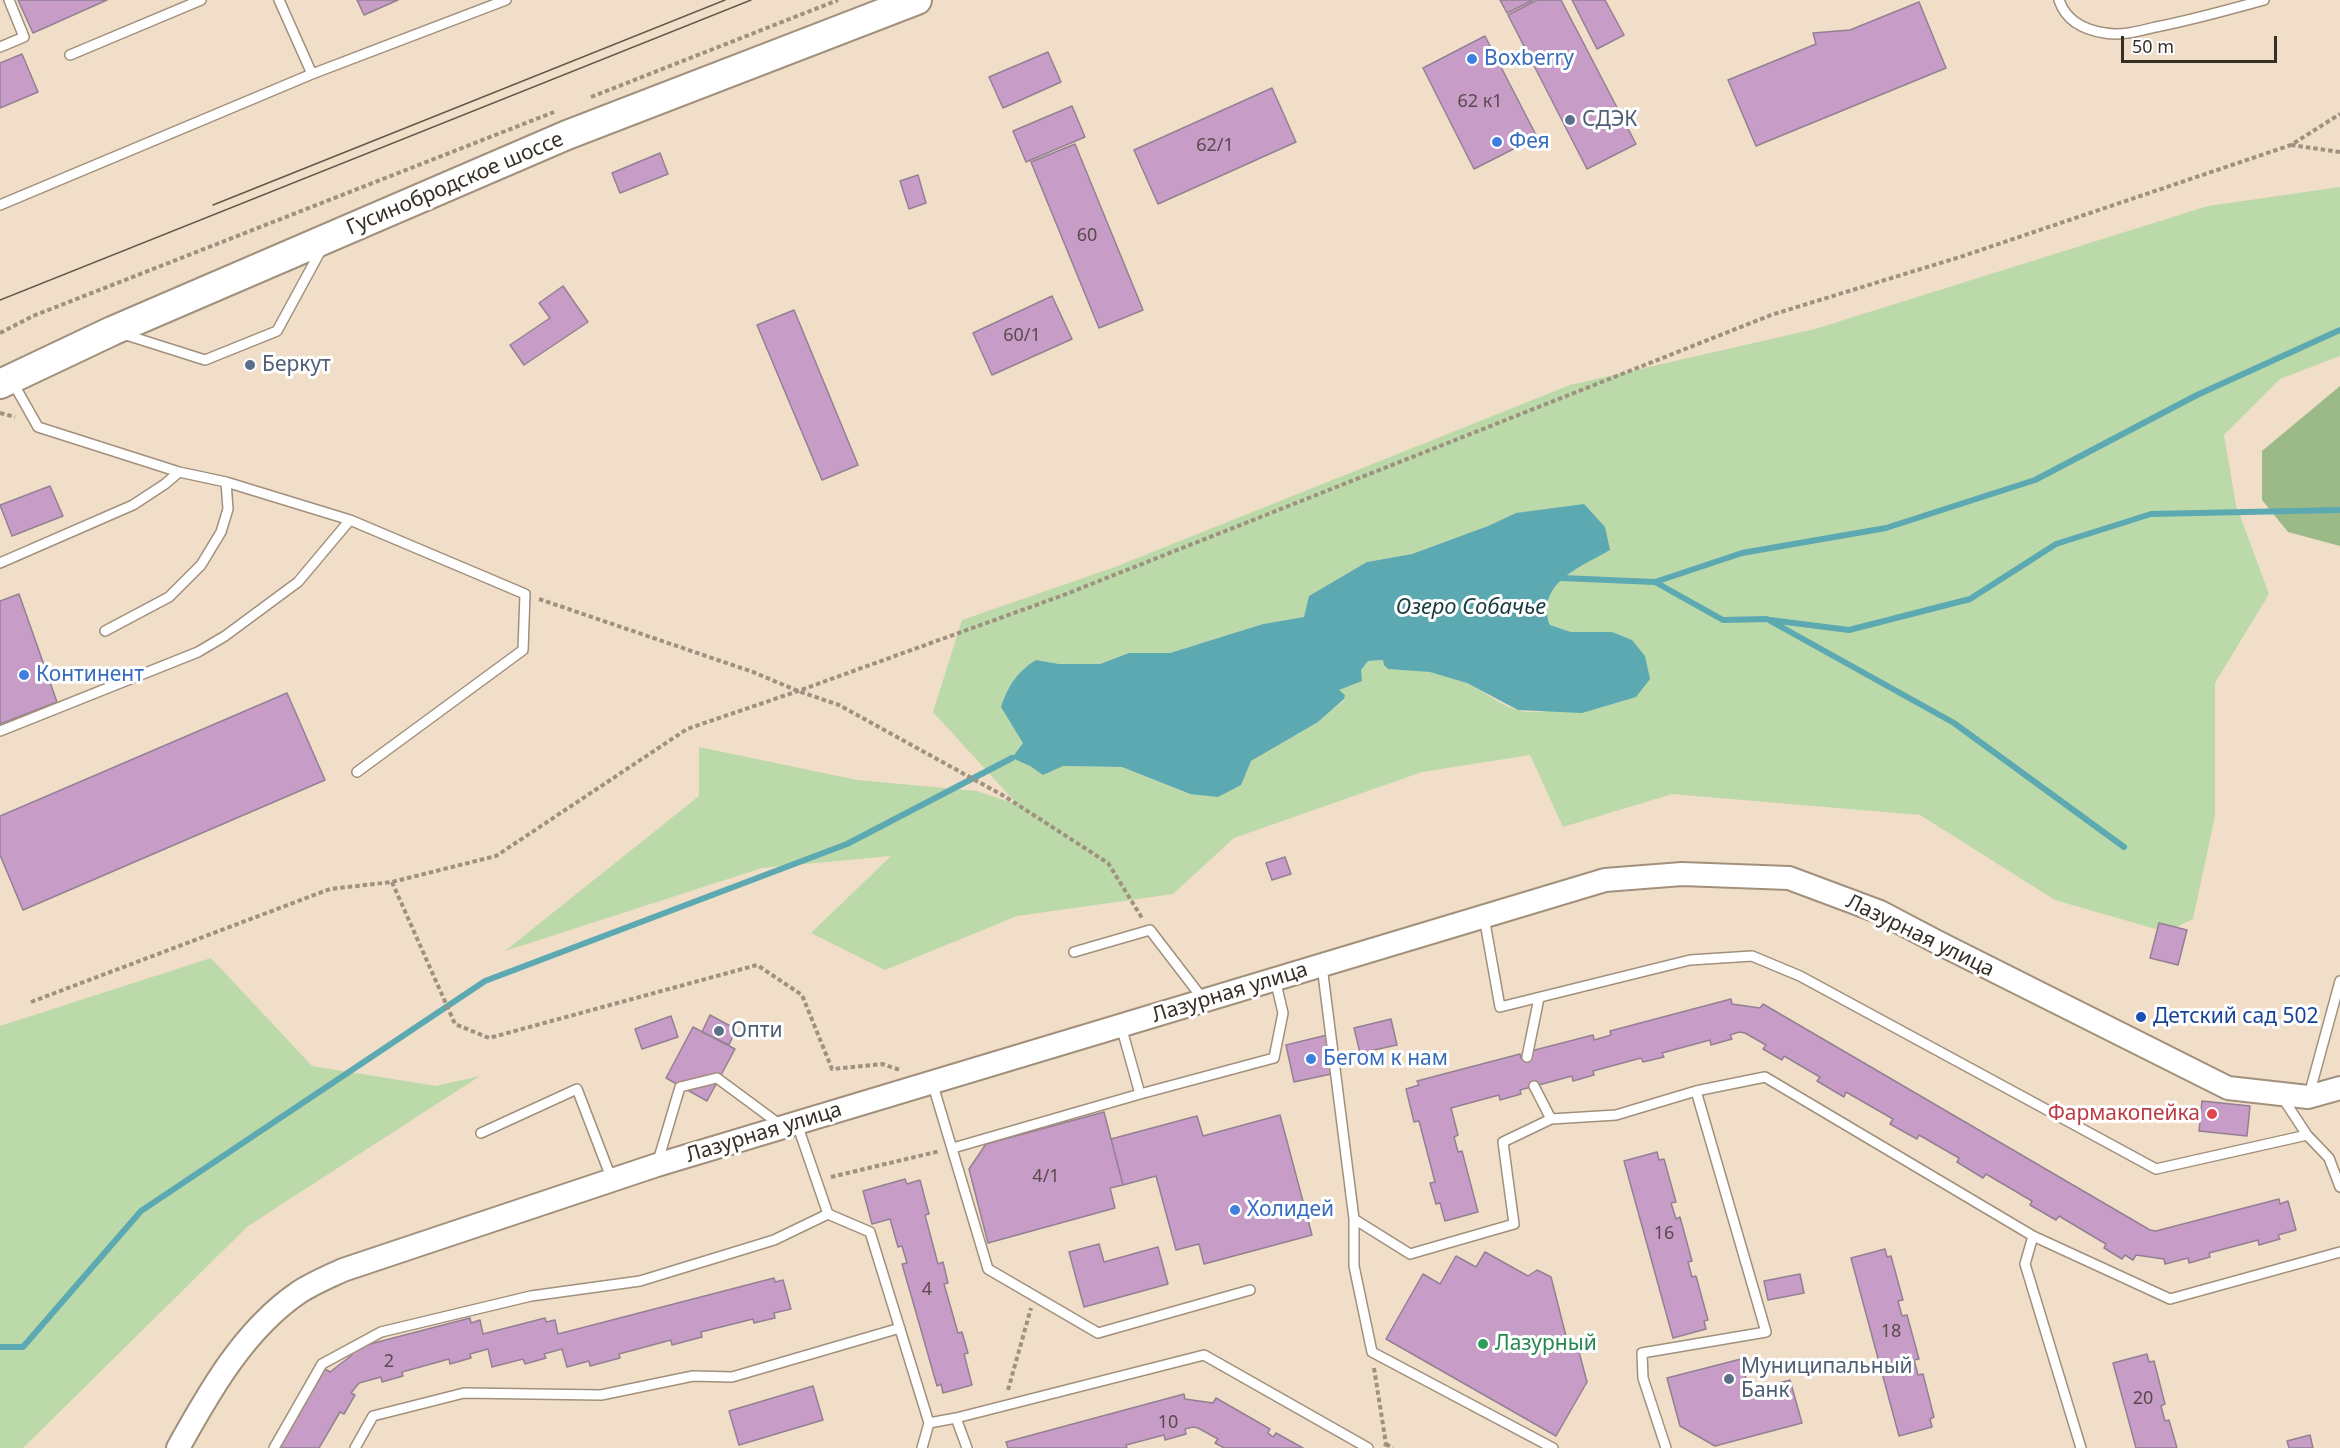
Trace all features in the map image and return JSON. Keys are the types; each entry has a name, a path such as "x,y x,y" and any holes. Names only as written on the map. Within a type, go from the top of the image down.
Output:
{"main road":[{"name":"Гусинобродское шоссе","path":"5,381 112,331 567,135 917,0"}],"street":[{"name":"Лазурная улица","path":"179,1443 219,1375 261,1326 298,1293 343,1270 657,1165 1605,880 1682,874 1789,878 1880,912 2228,1088 2308,1097 2340,1088"}],"lane":[{"path":"0,47 24,37 9,0"},
{"path":"70,55 201,0"},
{"path":"279,0 312,74"},
{"path":"0,205 312,74 506,0"},
{"path":"2059,0 2061,7 2074,23 2090,30 2108,33 2132,32 2201,18 2264,0"},
{"path":"112,331 205,360 277,331 327,238"},
{"path":"5,381 38,426 179,472 226,482 350,520 525,594 523,650 357,772"},
{"path":"0,562 133,505 152,494 179,472"},
{"path":"105,631 169,597 201,565 221,532 228,509 226,482"},
{"path":"0,731 207,647 298,582 350,520"},
{"path":"1484,917 1500,1007 1690,960 1752,956 1800,976 2156,1169 2307,1135"},
{"path":"1074,952 1150,930 1204,1000"},
{"path":"1322,965 1354,1219 1354,1266 1372,1352 1553,1448"},
{"path":"953,1148 1274,1058 1283,1013 1275,979"},
{"path":"2308,1097 2340,981"},
{"path":"1527,1057 1539,998"},
{"path":"1121,1026 1140,1094"},
{"path":"1354,1219 1410,1254 1514,1224 1503,1142 1551,1119 1616,1115 1696,1091 1765,1077 2033,1236 2170,1299 2340,1252"},
{"path":"657,1165 680,1087 717,1078 790,1125 817,1181 828,1214 870,1232 929,1423 922,1448"},
{"path":"932,1082 988,1269 1098,1333 1250,1290"},
{"path":"1534,1086 1551,1119"},
{"path":"481,1133 577,1089 612,1180"},
{"path":"1666,1448 1643,1378 1642,1353 1766,1332 1696,1091"},
{"path":"2281,1094 2307,1135 2329,1158 2340,1187"},
{"path":"2329,1158 2340,1155"},
{"path":"274,1448 322,1364 381,1332 531,1296 640,1281 774,1240 828,1214"},
{"path":"2033,1236 2025,1264 2081,1448"},
{"path":"355,1448 374,1416 464,1393 601,1395 693,1376 732,1377 900,1328"},
{"path":"929,1423 1204,1355 1368,1448"},
{"path":"956,1418 967,1448"}],"path":[{"path":"585,100 838,0"},
{"path":"0,333 33,316 562,108"},
{"path":"32,1002 330,889 392,882 495,856 687,729 798,692 1061,596 1771,315 1960,257 2291,145 2340,114"},
{"path":"2291,145 2340,152"},
{"path":"525,594 753,672 798,692 839,705 1004,796 1108,863 1150,930"},
{"path":"392,882 455,1024 489,1038 757,965 802,995 832,1069 882,1064 932,1082"},
{"path":"817,1181 953,1148"},
{"path":"1004,1406 1035,1296"},
{"path":"1372,1352 1385,1446 1393,1448"}],"green space":[{"path":"2340,187 2340,356 2280,379 2224,435 2236,505 2269,594 2215,683 2215,816 2193,919 2166,932 2055,900 1920,815 1672,794 1563,827 1530,755 1422,772 1234,838 1173,894 1017,916 885,970 811,933 891,856 762,868 505,951 699,796 699,747 857,780 977,791 1018,805 933,712 962,620 1115,567 1570,385 1815,329 2208,206","holes":["1516,513 1549,596 1546,611 1550,625 1571,632 1593,632 1636,697 1575,708 1528,712 1511,708 1453,677 1424,670 1397,670 1383,660 1368,661 1338,690 1344,700 1318,722 1251,761 1240,785 1189,794 1122,767 1062,766 1043,775 1013,758 1023,743 1036,660 1059,664 1100,664 1129,653 1170,653 1263,624 1304,617 1367,562 1412,554 1488,526"]},
{"path":"2340,386 2340,546 2288,532 2262,500 2262,451"},
{"path":"211,958 312,1066 436,1086 480,1076 248,1226 23,1448 0,1448 0,1026"}],"water":[{"name":"Озеро Собачье","path":"1584,504 1605,527 1610,550 1574,570 1555,587 1549,598 1547,610 1550,625 1571,632 1612,632 1632,640 1645,656 1650,679 1636,697 1582,713 1518,710 1467,683 1430,672 1388,669 1383,660 1368,661 1361,670 1362,681 1339,690 1345,695 1344,699 1318,722 1251,761 1241,785 1218,797 1190,794 1122,767 1063,766 1043,775 1012,758 1023,743 1001,707 1014,680 1023,669 1036,660 1059,664 1100,664 1129,653 1170,653 1263,624 1304,617 1309,596 1367,562 1412,554 1488,526 1516,513"}],"building":[{"path":"18,0 107,0 33,33"},
{"path":"357,0 398,0 364,15"},
{"path":"1500,0 1533,0 1507,13"},
{"path":"1537,0 1561,0 1636,144 1587,169 1508,15"},
{"path":"1572,0 1605,0 1624,35 1597,49"},
{"path":"1919,2 1946,68 1756,146 1728,80 1816,44 1813,33 1850,30"},
{"path":"1485,36 1537,137 1474,169 1423,68"},
{"path":"1048,52 1061,82 1003,108 989,77"},
{"path":"22,54 38,92 0,108 0,63"},
{"path":"1272,88 1296,142 1158,204 1134,150"},
{"path":"1072,106 1085,137 1026,162 1013,131"},
{"path":"1075,144 1143,310 1099,328 1031,162"},
{"path":"660,153 668,174 620,193 612,173"},
{"path":"918,175 926,203 909,209 900,181"},
{"path":"563,286 588,322 524,365 510,345 550,318 539,303"},
{"path":"1052,296 1072,339 992,375 973,333"},
{"path":"794,310 858,465 822,480 757,325"},
{"path":"50,486 63,516 12,536 0,505"},
{"name":"Континент","path":"19,594 57,702 0,724 0,601"},
{"path":"287,693 325,780 23,910 0,855 0,816"},
{"path":"1285,857 1291,874 1272,880 1266,863"},
{"path":"2159,923 2187,930 2178,965 2150,958"},
{"path":"1731,999 1732,1004 1760,1008 1763,1004 2150,1230 2156,1231 2279,1199 2280,1204 2288,1201 2296,1230 2278,1235 2280,1239 2259,1245 2258,1240 2209,1253 2210,1257 2189,1263 2188,1258 2165,1264 2164,1259 2136,1255 2133,1260 2125,1255 2122,1259 2104,1248 2106,1244 2059,1216 2056,1220 2030,1205 2032,1201 1986,1174 1983,1178 1957,1162 1959,1158 1919,1135 1917,1139 1890,1124 1893,1119 1846,1092 1844,1097 1817,1081 1820,1077 1784,1056 1782,1060 1763,1049 1766,1045 1739,1032 1730,1035 1732,1039 1711,1045 1710,1040 1662,1053 1664,1057 1643,1062 1641,1058 1593,1071 1594,1075 1573,1081 1572,1076 1520,1090 1521,1094 1500,1100 1499,1095 1451,1108 1458,1135 1454,1137 1458,1152 1462,1151 1478,1212 1445,1221 1440,1203 1436,1204 1430,1183 1435,1182 1419,1121 1414,1122 1406,1089 1419,1085 1417,1081 1520,1054 1521,1058 1532,1056 1531,1051 1593,1035 1594,1040 1611,1035 1610,1031"},
{"name":"Опти","path":"710,1015 736,1029 729,1045 702,1032"},
{"path":"671,1016 678,1037 642,1049 635,1029"},
{"path":"1391,1019 1397,1045 1360,1053 1354,1028"},
{"path":"693,1027 735,1049 707,1101 666,1078"},
{"name":"Бегом к нам","path":"1327,1035 1336,1073 1294,1082 1286,1045"},
{"path":"2202,1101 2250,1106 2247,1136 2199,1131"},
{"path":"1104,1112 1123,1185 1110,1188 1115,1208 988,1243 969,1169 986,1144"},
{"name":"Холидей","path":"1280,1115 1312,1235 1204,1264 1199,1244 1176,1250 1156,1176 1123,1185 1111,1139 1197,1116 1203,1136"},
{"path":"1657,1152 1659,1160 1664,1159 1676,1202 1671,1203 1676,1219 1680,1217 1692,1261 1688,1262 1692,1277 1696,1276 1708,1320 1704,1321 1706,1329 1673,1338 1624,1161"},
{"path":"905,1179 907,1184 920,1180 929,1214 925,1215 938,1264 943,1262 948,1283 944,1284 958,1333 962,1332 968,1353 964,1354 972,1385 943,1393 941,1384 937,1386 902,1264 907,1263 902,1246 898,1247 890,1219 872,1224 863,1191"},
{"path":"1099,1244 1104,1262 1158,1247 1168,1284 1084,1307 1069,1252"},
{"path":"1885,1249 1887,1257 1891,1256 1903,1300 1898,1301 1902,1316 1907,1315 1919,1359 1914,1360 1918,1375 1923,1374 1934,1417 1930,1419 1932,1427 1899,1436 1851,1258"},
{"name":"Лазурный","path":"1485,1252 1528,1276 1537,1270 1551,1277 1567,1340 1578,1348 1587,1382 1556,1436 1386,1339 1423,1274 1440,1284 1456,1256 1476,1267"},
{"path":"1800,1274 1804,1293 1768,1300 1764,1281"},
{"path":"774,1278 775,1282 783,1280 791,1309 774,1313 775,1318 754,1323 753,1319 701,1332 702,1337 672,1345 671,1340 619,1354 620,1358 590,1366 589,1361 567,1367 562,1349 544,1354 546,1358 525,1364 523,1359 492,1367 488,1349 470,1354 471,1358 450,1364 449,1359 402,1372 403,1376 382,1382 381,1377 359,1383 351,1393 355,1395 344,1414 340,1412 319,1448 279,1448 325,1369 330,1372 352,1355 351,1349 470,1318 471,1323 480,1320 483,1334 545,1318 546,1322 555,1320 558,1334"},
{"path":"2147,1354 2149,1362 2154,1361 2165,1404 2161,1406 2165,1421 2169,1420 2177,1448 2136,1448 2113,1363"},
{"path":"1741,1359 1749,1391 1790,1380 1802,1423 1715,1446 1680,1426 1667,1378"},
{"path":"813,1386 823,1420 739,1445 729,1411"},
{"path":"1184,1394 1185,1399 1213,1403 1216,1398 1270,1429 1268,1433 1273,1437 1276,1433 1303,1448 1224,1448 1215,1443 1218,1439 1193,1427 1185,1429 1186,1434 1165,1440 1164,1435 1126,1445 1127,1448 1008,1448 1006,1442"},
{"path":"2310,1435 2313,1448 2289,1448 2287,1441"}],"waterway":[{"path":"1655,582 1742,553 1886,528 2035,480 2197,395 2340,330"},
{"path":"1770,620 1849,630 1970,599 2056,544 2151,514 2340,510"},
{"path":"1561,578 1655,582 1723,620 1767,619 1954,723 2124,847"},
{"path":"0,1347 23,1347 141,1211 485,981 847,844 1012,758"}],"tram line":[{"path":"213,205 725,0"},
{"path":"0,300 751,0"}],"place":[{"name":"Boxberry","path":"1472,59"},
{"name":"СДЭК","path":"1570,120"},
{"name":"Фея","path":"1497,142"},
{"name":"Беркут","path":"250,365"},
{"name":"Континент","path":"24,675"},
{"name":"Детский сад 502","path":"2141,1017"},
{"name":"Опти","path":"719,1031"},
{"name":"Бегом к нам","path":"1311,1059"},
{"name":"Фармакопейка","path":"2212,1114"},
{"name":"Холидей","path":"1235,1210"},
{"name":"Лазурный","path":"1483,1344"},
{"name":"Муниципальный Банк","path":"1729,1379"}]}
